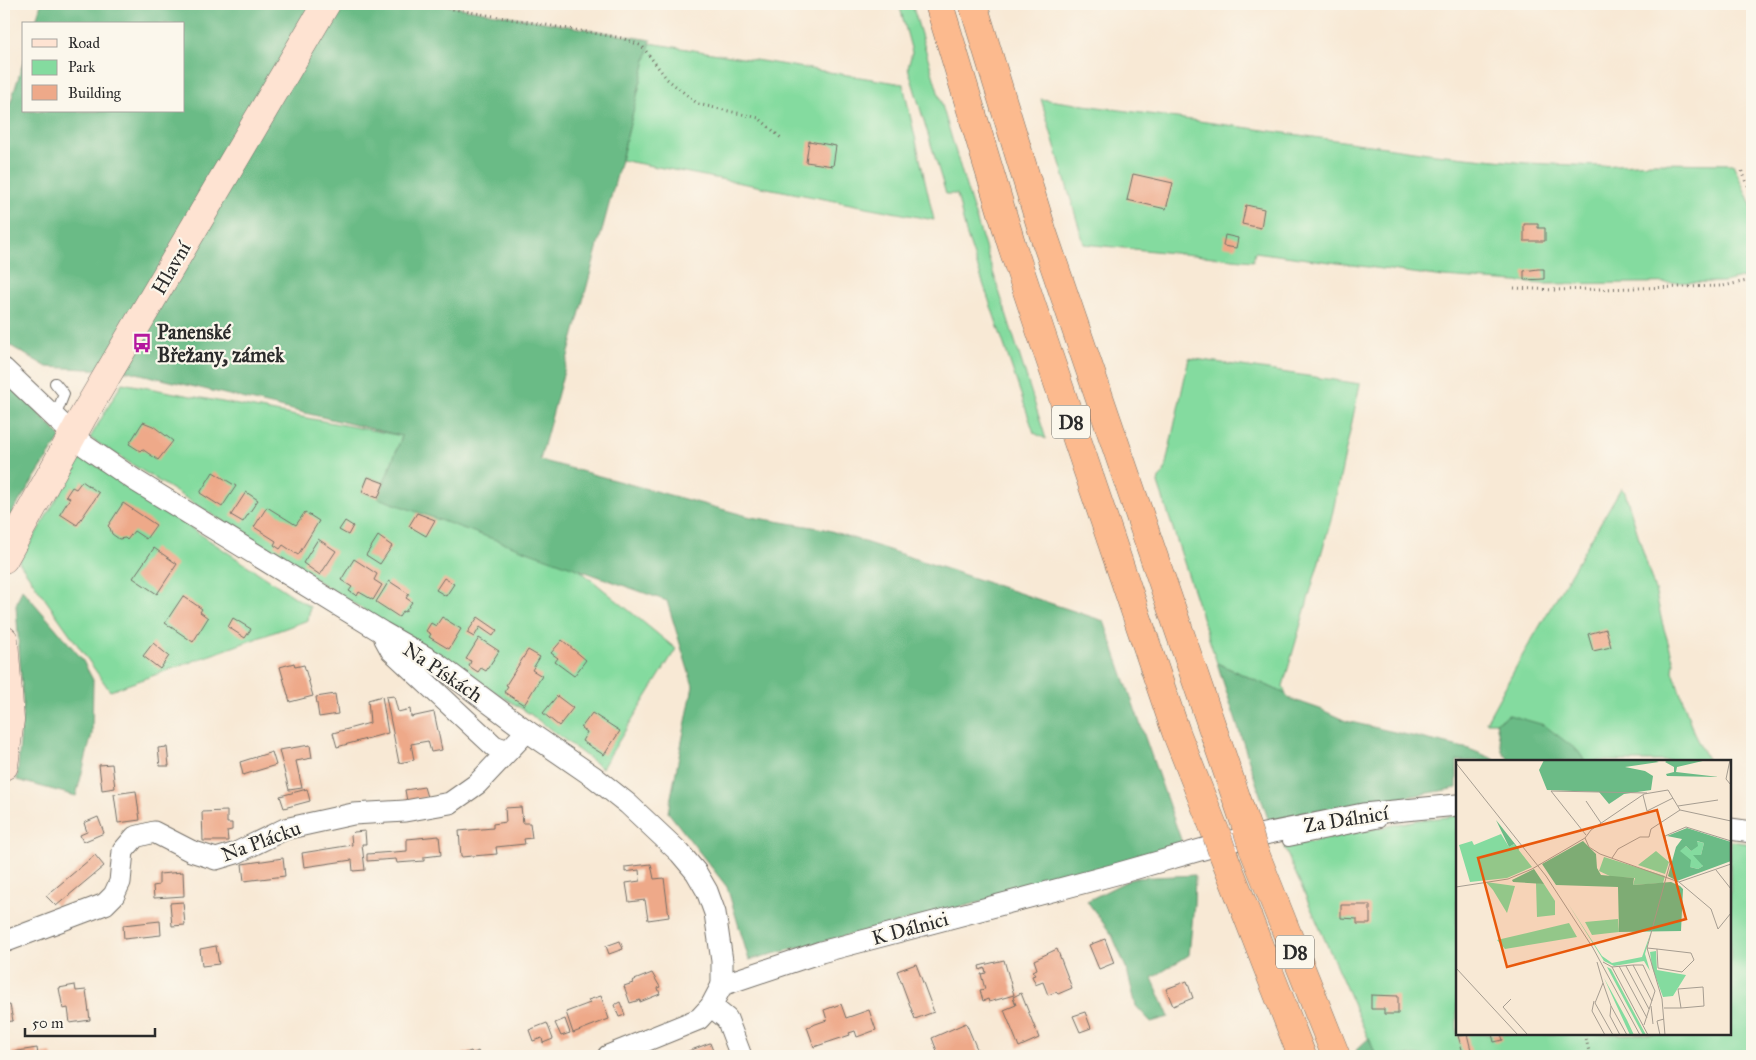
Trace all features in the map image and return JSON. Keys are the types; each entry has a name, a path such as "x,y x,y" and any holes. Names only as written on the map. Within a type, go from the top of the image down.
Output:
{"highway":[{"name":"D8","path":"939,4 1012,246 1176,732 1235,841 1336,1056"},
{"name":"D8","path":"973,4 1302,1056"}],"street":[{"name":"Hlavní","path":"4,559 64,425 326,4"},
{"name":"Na Pískách","path":"4,369 85,446 136,481 382,632 436,663 527,731 594,777 628,804 680,854 696,872 708,891 715,913 722,961 722,985"},
{"path":"382,632 391,650 453,710 494,746 508,751"},
{"path":"4,640 10,720 4,766"},
{"name":"Na Plácku","path":"4,942 105,904 114,894 120,882 123,851 135,837 154,832 190,851 216,859 236,853 285,829 353,814 405,811 450,803 476,784 527,731"},
{"name":"Za Dálnicí","path":"1235,841 1363,814 1456,804"},
{"path":"1731,829 1752,832"},
{"name":"K Dálnici","path":"722,985 821,952 1235,841"},
{"path":"608,1056 698,1019 711,1006 722,985"},
{"path":"711,1006 727,1019 741,1056"}],"lane":[{"path":"55,382 64,394 64,425"},
{"path":"1288,841 1422,813 1434,806"}],"path":[{"path":"423,4 622,38 642,46 667,79 698,104 759,118 781,138"},
{"path":"1742,171 1752,195"},
{"path":"1514,288 1554,290 1723,286 1752,280"},
{"path":"1585,1035 1590,1056"}],"green space":[{"path":"41,4 437,4 651,40 621,160 540,460 751,517 825,529 1104,621 1185,851 749,960 727,887 668,812 693,686 667,601 378,498 402,436 128,371 47,367 4,342 4,123 22,66 22,112 185,112 185,22 36,22"},
{"path":"899,4 912,4 968,193 1046,439 1034,433 966,233 957,194 946,194 908,68 912,52"},
{"path":"650,43 903,84 934,220 621,160"},
{"path":"1041,99 1435,154 1526,163 1600,166 1653,163 1733,164 1752,207 1752,276 1723,282 1545,284 1443,277 1255,252 1253,261 1084,244"},
{"path":"1189,358 1360,384 1331,520 1283,686 1286,694 1217,663 1158,483 1159,478 1164,473"},
{"path":"4,376 61,437 4,525"},
{"path":"122,383 402,436 384,483 368,477 362,492 571,563 676,649 602,768 530,714 90,438"},
{"path":"82,456 310,607 308,620 110,691 19,562"},
{"path":"1621,488 1625,492 1656,594 1674,662 1673,671 1694,734 1707,760 1584,760 1577,751 1509,715 1496,722 1486,722 1521,658"},
{"path":"22,589 82,659 93,680 92,734 76,796 17,780 23,705 16,605"},
{"path":"1217,663 1286,694 1288,698 1320,709 1346,721 1469,749 1494,759 1456,760 1456,788 1269,822"},
{"path":"1509,715 1544,725 1578,751 1584,760 1509,760 1502,751 1496,722"},
{"path":"1456,816 1456,1035 1731,1035 1731,841 1752,844 1752,1056 1376,1056 1284,847 1418,820"},
{"path":"1195,875 1189,955 1152,978 1169,1017 1151,1022 1136,1006 1127,970 1112,935 1087,901 1133,878"},
{"path":"1369,1038 1376,1056 1359,1056 1356,1050"}],"building":[{"path":"809,141 836,146 833,166 806,162"},
{"path":"1133,174 1173,183 1166,209 1127,200"},
{"path":"1246,205 1264,209 1261,228 1242,224"},
{"path":"1524,224 1538,224 1538,228 1545,228 1545,241 1524,241"},
{"path":"1225,235 1238,238 1236,248 1223,246"},
{"path":"1544,269 1544,279 1524,280 1524,271"},
{"path":"143,422 153,426 173,441 158,460 142,449 140,451 129,444"},
{"path":"213,472 236,486 222,507 200,493"},
{"path":"368,477 384,483 378,498 362,492"},
{"path":"82,481 99,493 77,525 60,514 70,498 66,496 72,487 76,489"},
{"path":"246,492 258,500 243,522 231,515"},
{"path":"123,503 156,525 146,539 134,531 127,540 125,538 119,539 112,534 108,526"},
{"path":"267,507 296,525 305,512 319,521 298,555 283,545 280,549 274,545 276,541 254,527"},
{"path":"417,513 435,520 426,536 409,526"},
{"path":"345,521 353,526 348,535 339,530"},
{"path":"378,536 392,546 380,564 366,555"},
{"path":"318,539 336,551 320,575 303,563"},
{"path":"154,548 177,564 157,594 133,578"},
{"path":"354,559 377,574 374,580 382,585 373,600 359,592 357,596 349,591 352,587 341,580"},
{"path":"444,578 454,584 446,596 436,590"},
{"path":"389,581 409,594 406,598 412,602 399,617 376,602"},
{"path":"183,596 202,609 200,612 208,618 193,642 165,623"},
{"path":"442,617 461,629 449,649 429,637 431,634 426,631 431,623 436,626"},
{"path":"478,617 497,630 493,636 480,627 474,637 467,633"},
{"path":"233,618 251,629 245,638 228,627"},
{"path":"1606,629 1611,647 1593,651 1588,634"},
{"path":"479,638 499,651 486,671 481,668 478,672 469,666 471,661 466,659"},
{"path":"562,640 586,660 574,676 555,662 558,658 551,653"},
{"path":"153,643 169,656 160,669 143,656"},
{"path":"528,650 540,657 532,670 542,676 524,705 504,692 508,686 506,685"},
{"path":"294,663 295,667 304,665 313,696 290,702 280,667"},
{"path":"335,694 338,714 319,717 316,697"},
{"path":"382,696 388,733 337,747 333,733 370,723 368,700"},
{"path":"394,696 398,712 410,709 411,717 434,712 442,750 431,752 428,741 411,744 414,760 399,763 386,697"},
{"path":"557,696 573,708 559,726 543,713"},
{"path":"592,713 620,731 604,755 582,741 587,732 581,728"},
{"path":"310,745 312,758 296,761 302,788 289,790 279,750"},
{"path":"167,747 169,766 160,766 158,748"},
{"path":"272,752 276,765 243,775 240,762"},
{"path":"112,764 115,788 102,790 99,765"},
{"path":"424,787 427,797 407,801 405,790"},
{"path":"307,789 310,801 284,808 280,796"},
{"path":"136,791 140,820 118,823 114,794"},
{"path":"521,807 523,823 530,823 532,838 524,839 525,844 496,847 497,854 461,857 459,831 493,828 493,824 506,822 505,808"},
{"path":"227,811 227,823 232,823 232,830 227,831 228,841 203,841 202,812"},
{"path":"98,817 104,833 83,842 80,835 87,832 84,823"},
{"path":"365,831 366,844 362,844 365,870 353,871 352,860 304,867 302,853 352,845 351,835 354,832"},
{"path":"439,836 441,855 424,857 424,861 397,863 396,859 367,861 367,854 407,851 407,839"},
{"path":"95,855 104,866 56,906 46,896"},
{"path":"283,858 285,876 244,881 242,864"},
{"path":"651,864 654,879 664,878 669,917 648,920 645,900 629,902 626,883 640,881 639,870 625,872 625,867"},
{"path":"183,872 184,896 154,898 153,886 159,885 159,874"},
{"path":"183,902 185,925 172,926 170,903"},
{"path":"1341,905 1370,905 1370,924 1357,924 1357,919 1341,918"},
{"path":"160,921 161,935 124,939 123,925"},
{"path":"1105,939 1114,963 1099,969 1089,945"},
{"path":"620,941 623,949 609,954 606,946"},
{"path":"216,946 219,964 202,966 200,949"},
{"path":"1057,949 1072,988 1058,994 1056,992 1048,995 1043,982 1035,985 1032,976 1035,975 1032,971 1037,969 1034,960"},
{"path":"1004,960 1014,995 989,1002 988,999 983,1001 980,990 985,989 981,974 986,973 985,968 980,970 979,966"},
{"path":"916,964 934,1012 915,1019 897,971"},
{"path":"652,973 660,987 658,988 660,994 640,1002 640,1000 630,1003 624,986"},
{"path":"1187,981 1193,998 1173,1006 1166,989"},
{"path":"75,985 76,991 86,990 90,1020 70,1023 68,1008 63,1009 59,988"},
{"path":"1021,993 1039,1038 1019,1047 1004,1010 1016,1005 1013,997"},
{"path":"1371,995 1398,996 1398,1014 1384,1014 1384,1009 1371,1009"},
{"path":"601,996 609,1019 573,1033 566,1012 590,1003 588,1000"},
{"path":"620,1002 625,1015 619,1017 614,1005"},
{"path":"841,1004 846,1018 869,1010 876,1030 857,1037 855,1031 849,1033 850,1035 814,1047 807,1027 827,1020 824,1010"},
{"path":"10,1005 13,1021 4,1022 4,1006"},
{"path":"1085,1012 1091,1028 1080,1032 1073,1016"},
{"path":"565,1019 570,1033 561,1036 555,1023"},
{"path":"547,1023 553,1039 543,1043 542,1038 533,1041 529,1030"},
{"path":"966,1023 980,1056 939,1056 932,1038"},
{"path":"1467,1035 1472,1054 1464,1056 1458,1036"},
{"path":"1492,1035 1501,1035 1503,1040 1494,1042"},
{"path":"710,1043 715,1056 688,1056 686,1052"},
{"path":"37,1048 38,1055 51,1053 52,1056 13,1056 12,1052"},
{"path":"471,1051 472,1054 478,1051 480,1056 464,1056 463,1054"}],"place":[{"name":"Panenské Břežany, zámek","path":"142,343"}]}
